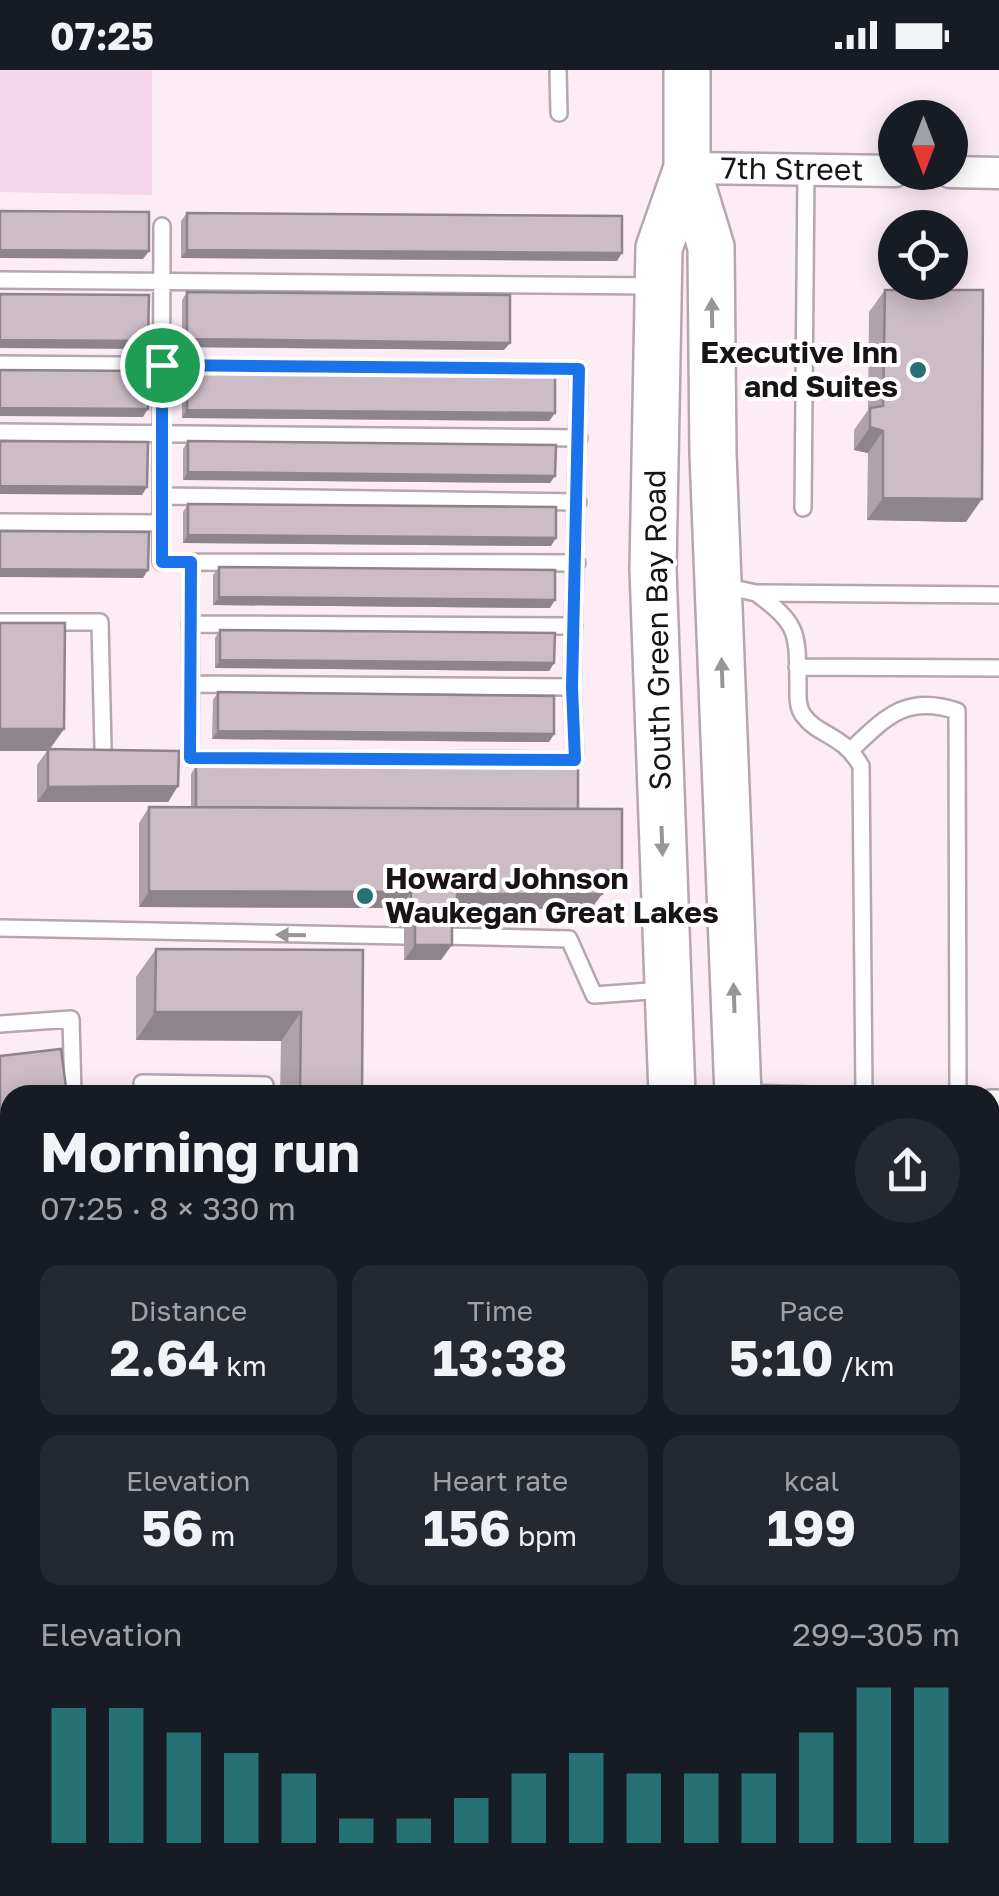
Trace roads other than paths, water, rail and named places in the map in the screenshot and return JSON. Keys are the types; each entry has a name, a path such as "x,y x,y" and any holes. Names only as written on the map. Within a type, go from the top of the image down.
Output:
{"main road":[{"name":"South Green Bay Road","path":"687,70 687,168 711,247 737,589 738,1085"},
{"name":"South Green Bay Road","path":"672,1085 653,569 660,248 687,168"}],"street":[{"name":"7th Street","path":"687,168 878,171"},
{"path":"968,172 999,173"}],"lane":[{"path":"558,70 559,113"},
{"path":"803,508 806,170"},
{"path":"162,226 162,562 577,564"},
{"path":"0,280 660,286"},
{"path":"0,364 579,369 572,687 575,760 190,758 191,562"},
{"path":"0,432 579,438"},
{"path":"162,496 578,502"},
{"path":"0,522 162,523"},
{"path":"737,589 999,595"},
{"path":"737,589 780,610 795,630 798,703 804,717 852,749 861,766 864,1085"},
{"path":"0,622 100,622 103,748"},
{"path":"190,624 574,626"},
{"path":"797,667 999,668"},
{"path":"190,684 572,687"},
{"path":"852,749 895,710 940,705 957,711 958,1085"},
{"path":"0,928 404,936"},
{"path":"441,936 569,938 594,995 668,989"},
{"path":"0,1024 72,1019 73,1085"},
{"path":"142,1085 265,1085"}],"place":[{"name":"Executive Inn and Suites","path":"918,370"},
{"name":"Howard Johnson Waukegan Great Lakes","path":"365,896"}]}
